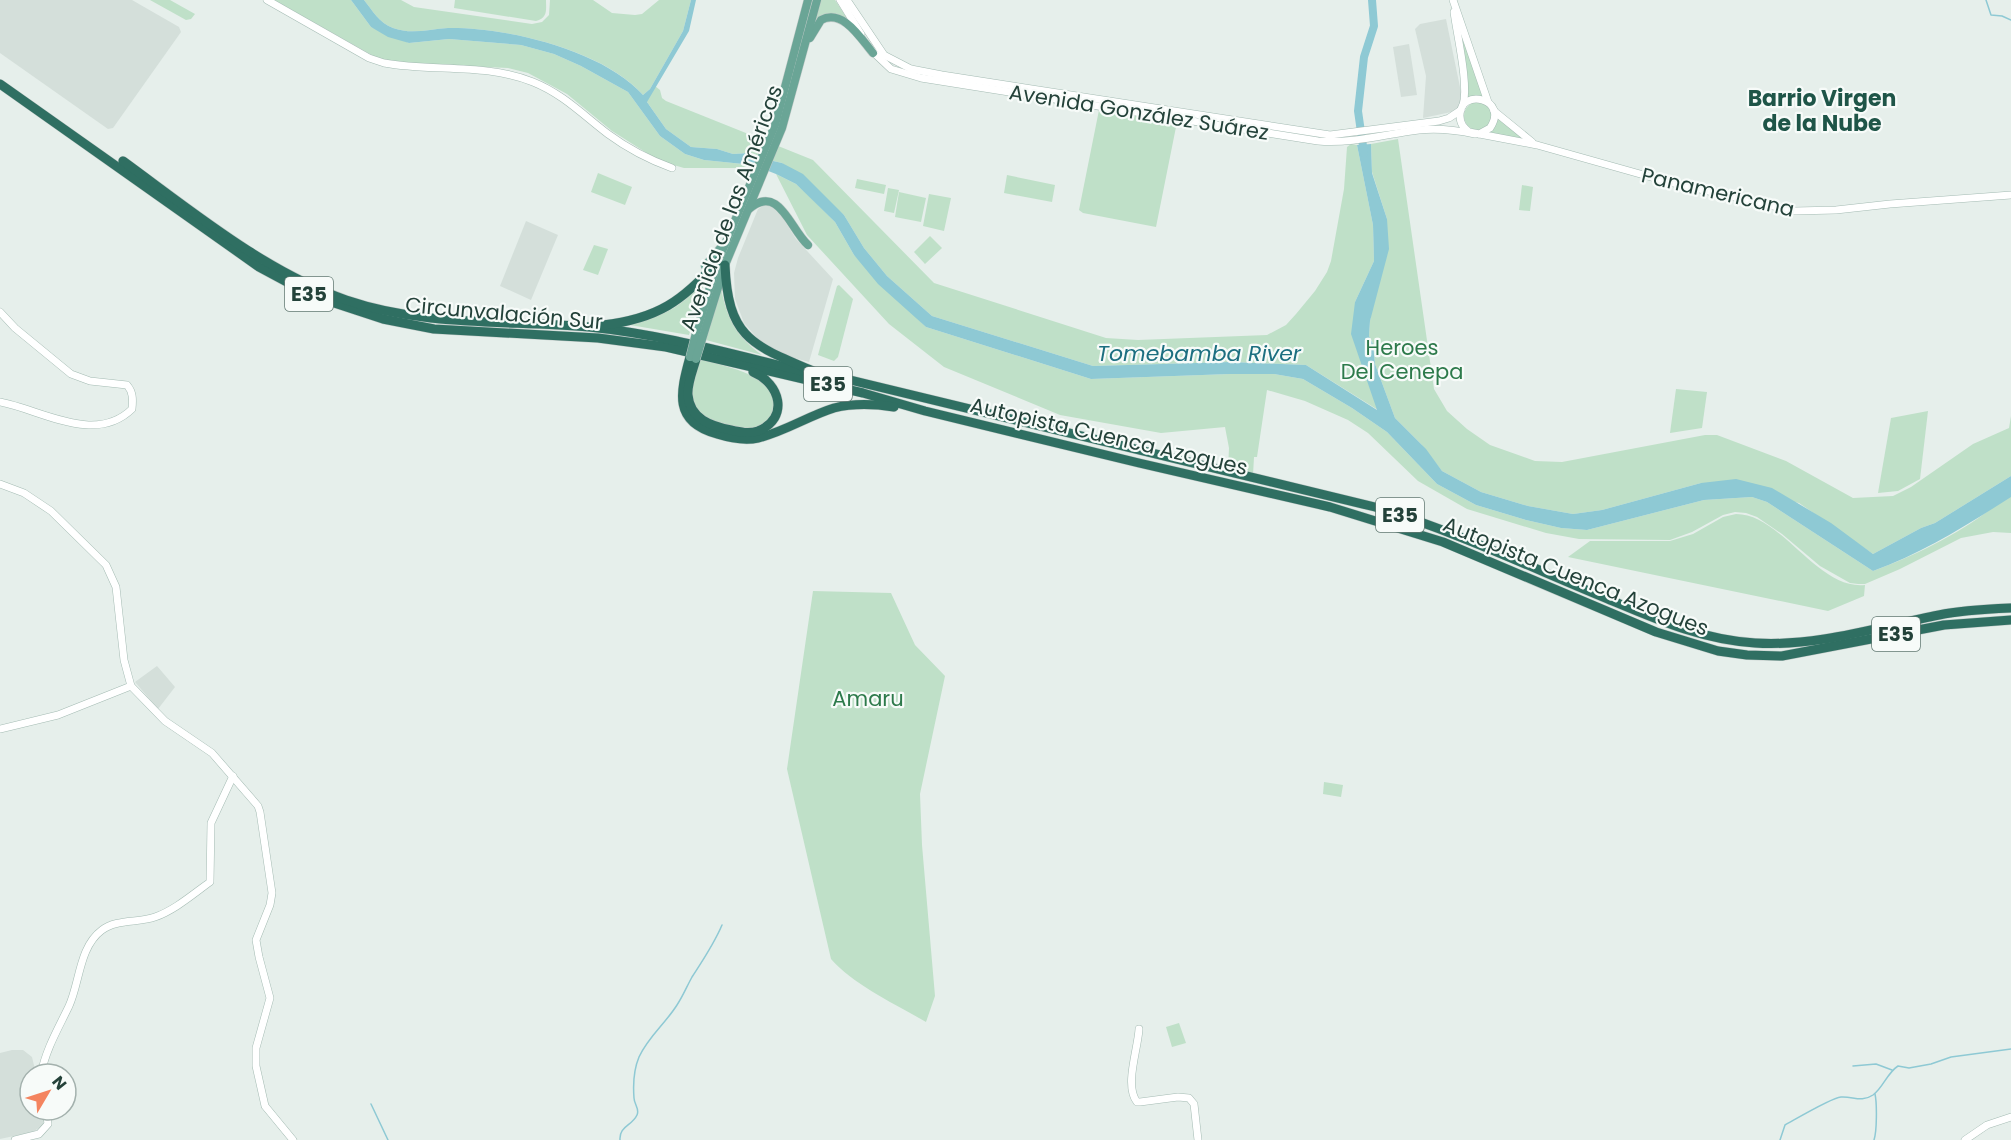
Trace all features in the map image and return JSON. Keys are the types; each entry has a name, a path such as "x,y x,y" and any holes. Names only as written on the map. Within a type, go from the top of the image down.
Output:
{"highway":[{"name":"Circunvalación Sur","path":"0,84 249,261 283,282 313,296 371,316 418,327 598,338 666,347 783,375"},
{"name":"Circunvalación Sur","path":"123,161 259,257 304,283 344,299 392,313 436,320 580,324 684,342 805,372 813,371"},
{"path":"580,324 622,323 667,307 683,297 721,263"},
{"path":"721,263 730,306 744,333 756,345 813,371"},
{"path":"693,358 688,391 691,406 696,414 711,425 743,432 757,431 766,426 773,417 778,405 777,393 761,376 731,363"},
{"path":"693,358 682,390 685,410 696,425 725,437 761,438 834,408 852,405 873,404 925,411"},
{"name":"Autopista Cuenca Azogues","path":"813,371 1375,507 1455,534 1669,624 1718,639 1753,643 1806,642 1946,614 2011,608"},
{"name":"Autopista Cuenca Azogues","path":"783,375 1330,507 1391,524 1473,554 1656,632 1718,651 1746,655 1782,656 1923,628 1974,621 2011,620"}],"main road":[{"path":"267,0 369,58 384,63 499,73 531,81 569,102 614,138 672,168"},
{"name":"Avenida de las Américas","path":"693,358 725,244 778,127 808,0"},
{"name":"Avenida de las Américas","path":"721,263 762,181 805,47 817,0"},
{"name":"Avenida González Suárez","path":"840,0 873,53 891,69 921,78 1318,141 1439,121 1449,118 1462,107"},
{"name":"Avenida González Suárez","path":"847,0 884,55 911,69 1302,132 1350,137"},
{"path":"1453,0 1488,102 1494,111 1493,123 1485,132 1477,134 1469,132 1462,125 1459,115 1464,90 1458,20"},
{"path":"805,47 821,20 834,17 844,21 873,53"},
{"path":"1462,107 1477,98 1488,102"},
{"name":"Panamericana","path":"1494,111 1520,134 1537,145"},
{"name":"Avenida González Suárez","path":"1374,133 1431,129 1477,134"},
{"name":"Panamericana","path":"1477,134 1537,145 1665,181 1795,211 1830,211 2011,195"},
{"path":"748,210 759,201 771,201 783,211 808,245"},
{"path":"705,266 725,244"},
{"path":"0,312 15,328 71,374 90,381 127,385 133,395 133,403 132,409 126,414 109,423 96,426 79,425 0,402"},
{"path":"0,484 24,493 51,511 106,565 116,587 124,660 131,686 165,721 212,753 258,806 272,893 270,905 256,940 270,998 256,1047 257,1077 264,1106 293,1140"},
{"path":"0,729 58,715 131,686"},
{"path":"44,1062 54,1035 70,1004 81,961 95,936 108,926 155,917 178,905 210,882 211,824 232,776"},
{"path":"1139,1029 1132,1079 1133,1096 1137,1102 1178,1097 1189,1098 1194,1104 1198,1140"},
{"path":"1965,1140 1987,1125 2011,1117"},
{"path":"15,1140 43,1132 48,1122"}],"shaded area":[{"path":"0,0 132,0 179,27 181,32 113,128 108,129 0,53"},
{"path":"1446,19 1462,97 1456,111 1423,118 1426,76 1415,29 1420,24"},
{"path":"1409,44 1417,95 1401,97 1393,47"},
{"path":"766,204 776,207 796,239 833,279 809,362 780,354 758,339 744,323 735,299 734,273 738,258 758,209"},
{"path":"526,221 558,235 531,300 500,286"},
{"path":"157,666 175,687 158,709 135,682"},
{"path":"23,1050 32,1057 33,1062 18,1062 18,1122 44,1122 33,1132 0,1139 0,1053"}],"green space":[{"path":"150,0 170,0 195,14 191,19 186,20"},
{"path":"274,0 351,0 371,27 409,43 449,39 521,45 554,54 628,92 660,136 685,154 704,160 753,165 750,168 684,168 670,164 653,157 612,131 567,94 528,73 508,68 421,64 379,59"},
{"path":"364,0 401,0 414,7 532,24 542,22 549,15 550,0 593,0 612,13 635,15 642,14 659,0 691,0 683,31 650,89 643,95 626,79 604,65 553,44 525,37 471,29 400,30 384,23"},
{"path":"455,0 546,0 546,10 543,18 536,21 454,8"},
{"path":"819,0 835,0 850,23 833,15 814,21"},
{"path":"1459,27 1484,96 1468,99"},
{"path":"655,86 666,101 813,160 934,283 1106,338 1138,340 1267,335 1286,325 1315,291 1327,272 1344,189 1347,147 1351,144 1357,145 1373,225 1374,261 1355,302 1360,359 1378,410 1306,365 1231,362 1093,366 932,316 887,276 864,248 844,215 782,163 755,157 749,153 733,154 717,149 691,147 666,129 645,99"},
{"path":"1478,102 1488,106 1492,116 1488,126 1478,130 1468,126 1464,116 1468,106"},
{"path":"1099,110 1177,122 1156,227 1083,213 1079,210"},
{"path":"1499,118 1525,141 1490,133"},
{"name":"Heroes Del Cenepa","path":"1398,139 1434,389 1447,411 1490,445 1535,461 1562,462 1705,435 1717,435 1786,461 1853,498 1893,496 1911,487 1973,444 2009,428 2011,416 2011,476 1935,523 1873,554 1799,503 1701,483 1602,510 1573,514 1528,506 1481,492 1442,471 1421,444 1395,418 1375,364 1373,344 1369,336 1387,219 1372,172 1371,144"},
{"path":"598,173 632,187 625,205 591,192"},
{"path":"776,174 796,184 835,222 854,255 926,327 1091,379 1274,374 1303,379 1387,432 1437,484 1476,505 1526,520 1561,528 1587,530 1704,500 1752,497 1767,502 1873,571 1946,538 1981,516 2011,491 2011,533 1993,532 1961,538 1900,569 1865,584 1858,584 1850,583 1820,566 1782,534 1757,517 1746,513 1735,512 1723,515 1692,532 1670,540 1579,539 1546,533 1467,509 1418,481 1368,433 1348,420 1305,401 1267,390 1257,457 1254,457 1253,475 1228,469 1229,448 1225,427 1161,433 1060,415 944,367 889,324 807,235"},
{"path":"1007,175 1055,185 1052,202 1004,193"},
{"path":"857,179 886,185 884,194 855,188"},
{"path":"1522,185 1533,187 1530,211 1519,210"},
{"path":"888,188 899,190 894,213 884,211"},
{"path":"899,192 926,198 921,222 895,217"},
{"path":"929,194 951,198 944,231 923,226"},
{"path":"930,236 942,248 925,264 914,252"},
{"path":"594,245 608,249 598,275 583,270"},
{"path":"706,277 689,335 630,325 655,317 681,303"},
{"path":"839,285 853,299 838,357 834,361 818,355"},
{"path":"721,288 726,309 734,326 745,341 762,355 706,340"},
{"path":"701,359 745,372 765,384 771,393 773,402 772,413 766,423 756,429 748,430 715,422 702,414 697,409 692,395 693,381"},
{"path":"1676,389 1707,392 1702,428 1670,433"},
{"path":"1928,411 1920,479 1898,491 1878,493 1891,418"},
{"path":"1736,514 1753,517 1769,526 1831,576 1848,583 1865,585 1864,596 1828,611 1568,557 1590,541 1670,541 1693,534 1723,517"},
{"name":"Amaru","path":"813,591 891,593 915,645 945,676 920,794 935,996 926,1022 863,986 831,959 787,769"},
{"path":"1324,782 1343,785 1341,797 1323,794"},
{"path":"1179,1023 1186,1043 1172,1047 1166,1027"}],"water":[{"path":"351,0 364,0 384,23 400,30 471,29 525,37 552,44 604,65 626,79 643,95 650,89 683,31 691,0 696,0 689,31 647,102 666,129 691,147 717,149 733,154 749,153 755,157 782,163 803,174 844,215 864,248 887,276 932,316 1093,366 1231,362 1306,365 1377,410 1351,334 1355,302 1374,261 1373,225 1357,145 1371,144 1372,173 1387,219 1389,249 1370,321 1369,336 1373,344 1375,364 1395,418 1426,449 1442,471 1481,492 1528,506 1573,514 1602,510 1701,483 1736,479 1772,488 1831,523 1873,554 1935,523 2011,476 2011,497 1927,547 1873,571 1767,502 1752,497 1704,500 1587,530 1561,528 1526,520 1476,505 1437,484 1387,432 1303,379 1274,374 1230,374 1091,379 926,327 878,284 854,255 835,222 796,184 753,165 704,160 685,154 660,136 628,92 554,54 521,45 449,39 409,43 388,37 371,27"}],"waterway":[{"path":"1364,153 1358,111 1364,57 1374,26 1372,0"},
{"path":"1986,0 1991,15 2011,20"},
{"path":"620,1140 620,1135 638,1113 634,1100 634,1088 639,1057 679,1002 722,925"},
{"path":"1780,1140 1785,1125 1836,1098 1861,1099 1873,1095 1898,1066 1909,1068 1951,1057 2011,1049"},
{"path":"1853,1066 1876,1064 1892,1070"},
{"path":"1874,1140 1875,1094"},
{"path":"371,1104 388,1140"}],"district":[{"name":"Barrio Virgen de la Nube","path":"1822,110"}],"water label":[{"name":"Tomebamba River","path":"1199,353"}]}
